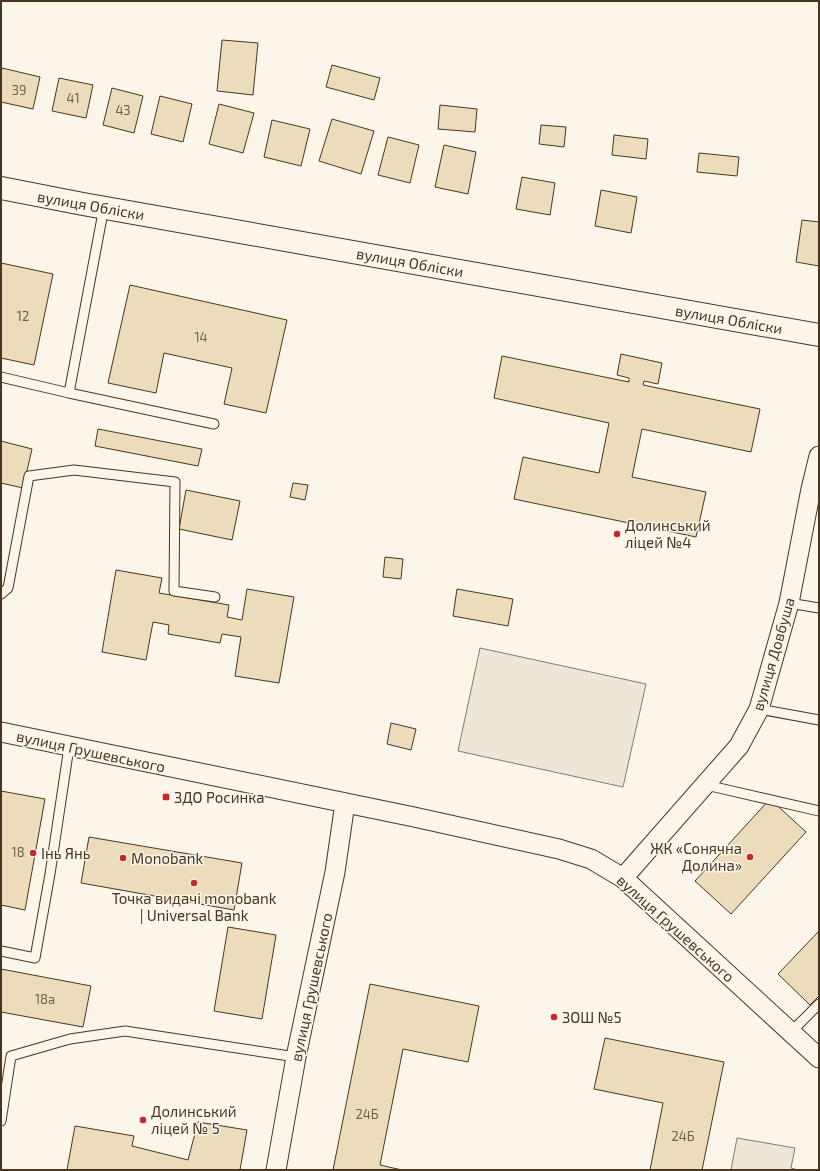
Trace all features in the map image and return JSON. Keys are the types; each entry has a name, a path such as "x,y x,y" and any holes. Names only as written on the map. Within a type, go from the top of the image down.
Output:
{"main road":[{"name":"вулиця Обліски","path":"1,188 819,336"}],"street":[{"name":"вулиця Довбуша","path":"623,878 739,746 759,709 789,602 815,489 819,456"},
{"name":"вулиця Грушевського","path":"1,732 559,849 590,859 623,878 819,1058"},
{"name":"вулиця Грушевського","path":"276,1170 296,1057 335,872 345,803"}],"lane":[{"path":"69,392 104,207"},
{"path":"1,377 214,424"},
{"path":"1,594 8,588 29,476 74,470 175,482 174,590 215,597"},
{"path":"789,602 819,608"},
{"path":"759,709 819,720"},
{"path":"1,951 35,958 50,874 69,747"},
{"path":"706,784 819,811"},
{"path":"791,1032 819,1004"},
{"path":"1,1121 11,1056 70,1039 125,1031 296,1057"}],"shaded area":[{"path":"480,648 646,684 623,787 458,751"},
{"path":"737,1138 795,1148 791,1168 798,1170 731,1170"}],"building":[{"path":"222,40 258,43 253,95 217,91"},
{"path":"332,65 380,78 374,100 326,87"},
{"path":"2,68 40,77 33,109 1,102"},
{"path":"59,78 93,85 86,118 52,111"},
{"path":"112,88 143,96 134,133 103,125"},
{"path":"160,96 192,104 183,142 151,134"},
{"path":"219,104 254,113 243,153 209,144"},
{"path":"440,105 477,109 475,132 438,129"},
{"path":"332,119 374,131 361,174 319,161"},
{"path":"272,120 310,129 301,166 264,157"},
{"path":"541,125 566,127 564,147 539,144"},
{"path":"614,135 648,139 646,159 612,155"},
{"path":"388,137 419,145 410,183 378,175"},
{"path":"444,145 476,152 468,194 435,187"},
{"path":"699,153 739,157 737,176 697,172"},
{"path":"522,177 555,183 550,215 516,209"},
{"path":"601,190 637,197 631,233 595,226"},
{"path":"802,220 819,222 819,266 796,262"},
{"path":"1,263 53,274 34,365 1,358"},
{"path":"130,285 287,320 266,413 224,404 232,368 164,353 156,393 108,383"},
{"path":"621,354 662,363 658,384 644,381 643,385 760,409 751,452 642,429 632,477 706,492 696,537 514,499 523,457 599,473 609,423 494,398 502,356 629,382 629,378 617,375"},
{"path":"98,429 202,449 198,466 95,446"},
{"path":"1,441 32,449 23,488 1,483"},
{"path":"293,483 308,485 305,500 290,497"},
{"path":"186,490 240,501 232,540 179,529"},
{"path":"385,557 403,559 401,579 383,577"},
{"path":"116,570 162,578 159,593 229,605 227,617 242,620 247,589 294,597 279,683 235,676 241,637 222,634 220,643 168,634 169,625 153,622 146,660 102,652"},
{"path":"457,589 513,599 508,626 453,616"},
{"path":"391,723 416,729 411,750 387,744"},
{"path":"1,791 45,799 25,910 1,905"},
{"name":"ЖК «Сонячна Долина»","path":"770,799 806,832 731,914 695,881"},
{"path":"89,837 242,863 234,910 81,883"},
{"path":"228,927 276,935 262,1019 214,1011"},
{"path":"819,931 819,996 810,1005 778,974"},
{"path":"1,969 91,986 83,1027 1,1012"},
{"path":"370,984 479,1006 468,1062 403,1049 380,1165 402,1170 333,1170"},
{"path":"605,1038 724,1062 702,1170 650,1170 663,1103 594,1089"},
{"path":"198,1122 247,1130 240,1170 67,1170 75,1126 134,1136 132,1146 188,1160"}],"place":[{"name":"Долинський ліцей №4","path":"617,534"},
{"name":"ЗДО Росинка","path":"166,797"},
{"name":"Інь Янь","path":"33,853"},
{"name":"ЖК «Сонячна Долина»","path":"750,857"},
{"name":"Monobank","path":"123,858"},
{"name":"Точка видачі monobank | Universal Bank","path":"194,883"},
{"name":"ЗОШ №5","path":"554,1017"},
{"name":"Долинський ліцей № 5","path":"143,1120"}]}
